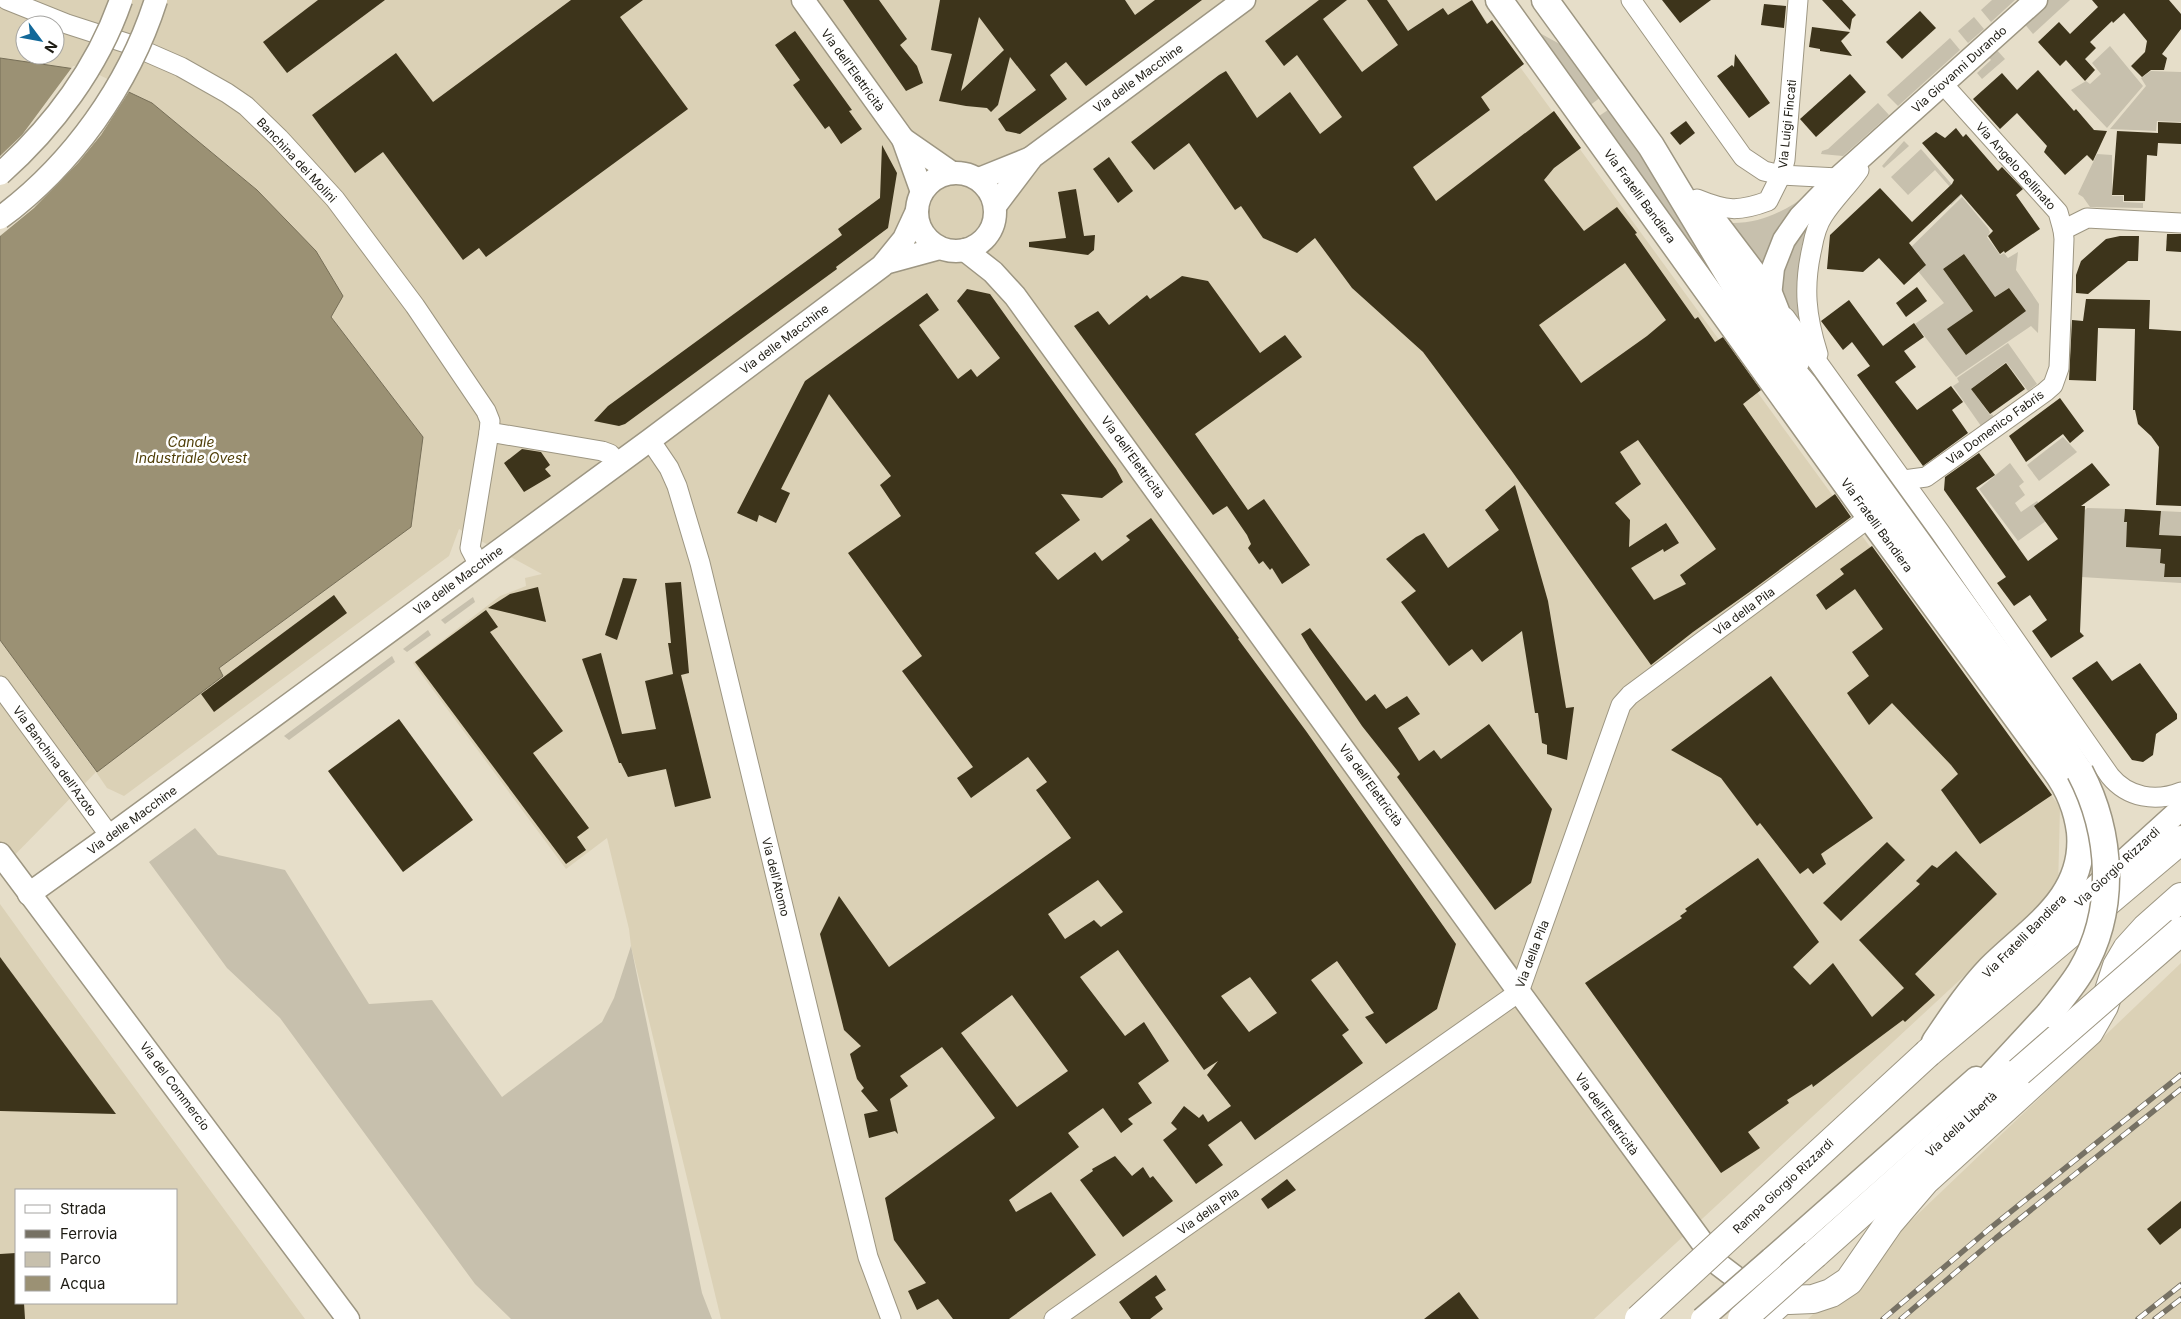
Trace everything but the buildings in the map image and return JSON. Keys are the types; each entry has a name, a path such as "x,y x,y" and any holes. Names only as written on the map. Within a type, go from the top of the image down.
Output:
{"main road":[{"name":"Via Fratelli Bandiera","path":"1499,0 1870,517 2055,770 2075,805 2079,830 2080,857 2076,873 2068,890 2051,912 1977,983 1928,1053"},
{"name":"Via Fratelli Bandiera","path":"1545,0 1651,146 1772,347 1805,386 2038,709 2080,772 2091,795 2098,818 2106,862 2107,880 2102,913 2092,947 2081,971 2049,1014 1970,1100 1815,1254"},
{"name":"Via Fratelli Bandiera","path":"1651,146 1697,199 1770,296 1805,386"},
{"path":"1928,1053 2181,840"},
{"path":"1789,1300 1813,1299 1831,1293 1849,1281 1889,1223 1924,1180 2089,1032 2104,1006 2117,966 2127,949 2146,928 2181,897"},
{"name":"Via della Libertà","path":"1742,1319 2019,1072 2181,931"},
{"name":"Rampa Giorgio Rizzardi","path":"1639,1319 1928,1053"}],"street":[{"name":"Banchina dei Molini","path":"7,0 67,24 126,43 181,67 227,93 246,106 279,138 347,214 415,306 486,410 490,421 490,432 470,548 479,565"},
{"path":"0,174 25,152 72,94 104,41 121,0"},
{"path":"0,218 52,172 95,120 111,96 141,40 156,0"},
{"name":"Via dell'Elettricità","path":"804,0 903,139 952,173"},
{"name":"Via delle Macchine","path":"979,180 1032,157 1244,0"},
{"path":"1631,0 1743,157 1764,171 1781,176 1838,178"},
{"name":"Via Luigi Fincati","path":"1697,199 1718,208 1746,209 1768,201 1781,176 1785,160 1798,0"},
{"name":"Via Giovanni Durando","path":"1770,296 1773,268 1784,240 1800,217 1838,178 2036,0"},
{"name":"Via Angelo Bellinato","path":"1942,83 2058,212 2064,230"},
{"name":"Via Giovanni Durando","path":"1823,367 1807,313 1806,287 1815,234 1822,216 1851,181 1882,138"},
{"name":"Via dell'Elettricità","path":"903,139 920,202"},
{"name":"Via delle Macchine","path":"994,206 1032,157"},
{"path":"952,173 968,174 979,180 987,188 994,206 994,223 988,235 980,244 965,250 950,251 940,248 924,235 918,224 920,202 934,180 952,173"},
{"name":"Via delle Macchine","path":"29,894 650,440 885,263 904,239 920,202"},
{"path":"2064,230 2087,218 2181,223"},
{"name":"Via Domenico Fabris","path":"1904,480 1926,476 2053,385 2059,368 2064,230"},
{"name":"Via delle Macchine","path":"885,263 940,248"},
{"name":"Via dell'Elettricità","path":"965,250 997,276 1015,296 1718,1264 1739,1280 1764,1294 1789,1300"},
{"name":"Via Fratelli Bandiera","path":"1770,296 1904,480 2114,781"},
{"path":"490,432 602,451 610,454 618,463"},
{"name":"Via dell'Atomo","path":"650,440 670,468 700,564 868,1257 891,1319"},
{"name":"Via della Pila","path":"1054,1319 1519,992 1621,704 1630,695 1870,517"},
{"name":"Via Banchina dell'Azoto","path":"0,686 110,836"},
{"path":"2075,805 2087,804 2104,796 2114,781 2132,793 2146,797 2160,797 2181,792"},
{"name":"Via Giorgio Rizzardi","path":"1928,1053 1991,982 2181,809"},
{"name":"Via del Commercio","path":"0,854 348,1319"},
{"path":"1702,1319 2049,1014"},
{"path":"1772,1259 1867,1182 2019,1072"},
{"path":"1768,1319 1789,1300"}],"shaded area":[{"path":"0,0 1471,0 2060,807 2058,889 1594,1319 721,1319 631,946 629,929 607,838 566,869 413,663 500,596 526,586 525,578 542,574 459,529 449,556 124,796 107,788 96,772 223,676 218,669 423,438 331,317 316,251 256,190 152,103 82,70 48,65 65,65 65,15 15,15 15,60 0,58"},
{"path":"0,640 96,772 0,870"},
{"path":"0,904 49,972 305,1319 0,1319"},
{"path":"2181,963 2181,1319 1808,1319"}],"green space":[{"path":"1992,0 2015,0 1991,22 1981,10"},
{"path":"2048,0 2070,0 2033,34 2023,22"},
{"path":"1974,17 1984,29 1968,43 1958,31"},
{"path":"1536,31 1567,48 1601,97 1589,106"},
{"path":"1950,38 1960,50 1898,106 1887,95"},
{"path":"2110,46 2143,86 2107,128 2071,90 2086,81 2090,84 2101,74 2092,63"},
{"path":"1995,48 2005,59 1982,79 1977,73 1991,60 1987,55"},
{"path":"2151,71 2181,72 2181,122 2157,121 2156,131 2110,129 2146,86 2141,78"},
{"path":"1878,103 1889,115 1843,156 1821,154 1822,151 1828,149"},
{"path":"1608,110 1681,210 1769,355 1596,118"},
{"path":"1904,141 1909,146 1884,168 1882,166"},
{"path":"1921,149 1961,195 1951,205 1941,195 1950,187 1935,170 1908,195 1891,177"},
{"path":"2097,154 2112,155 2112,196 2123,196 2123,202 2143,203 2143,208 2090,207 2083,197 2078,194"},
{"path":"1810,193 1762,269 1729,223 1762,219 1782,211"},
{"path":"1962,197 1988,228 1990,232 1987,237 2000,255 2004,253 2008,258 2018,252 2016,270 2039,304 2038,333 2031,326 1956,377 1915,324 1944,303 1904,254","holes":["1964,254 1995,297 2009,288 2026,311 1948,329 1973,311 1943,269"]},
{"path":"1822,204 1799,320 1787,306 1782,291 1781,276 1793,246"},
{"path":"2008,343 2037,384 2028,391 2006,362 1971,389 1990,415 1992,414 1994,417 1981,426 1953,386 1959,382 1957,378"},
{"path":"2063,437 2077,452 2039,481 2027,465"},
{"path":"2010,463 2024,482 2019,486 2025,495 2015,503 2021,512 2037,501 2050,518 2018,541 1979,489"},
{"path":"2087,508 2125,509 2124,522 2132,523 2127,532 2126,547 2149,548 2160,529 2161,511 2181,512 2181,536 2161,548 2160,563 2165,564 2164,576 2181,577 2181,583 2081,577 2085,510"},
{"path":"473,597 475,602 445,624 441,620"},
{"path":"428,630 431,635 407,652 403,649"},
{"path":"392,656 395,662 289,740 284,736"},
{"path":"195,828 218,855 285,870 369,1004 432,1000 502,1097 602,1022 614,998 631,946 702,1293 712,1319 511,1319 475,1284 280,1018 227,968 149,862"}],"water":[{"name":"Canale Industriale Ovest","path":"0,58 15,60 15,65 48,65 82,70 152,103 257,190 316,251 343,296 331,317 423,437 411,527 219,668 223,676 97,772 0,640"}],"pier":[{"path":"73,66 83,67 130,90 101,135 78,163 34,208 0,236 0,156 22,135"}],"railway":[{"path":"1883,1319 1988,1230 2181,1075"},
{"path":"1901,1319 1996,1238 2181,1089"},
{"path":"2138,1319 2181,1285"},
{"path":"2155,1319 2181,1299"}]}
